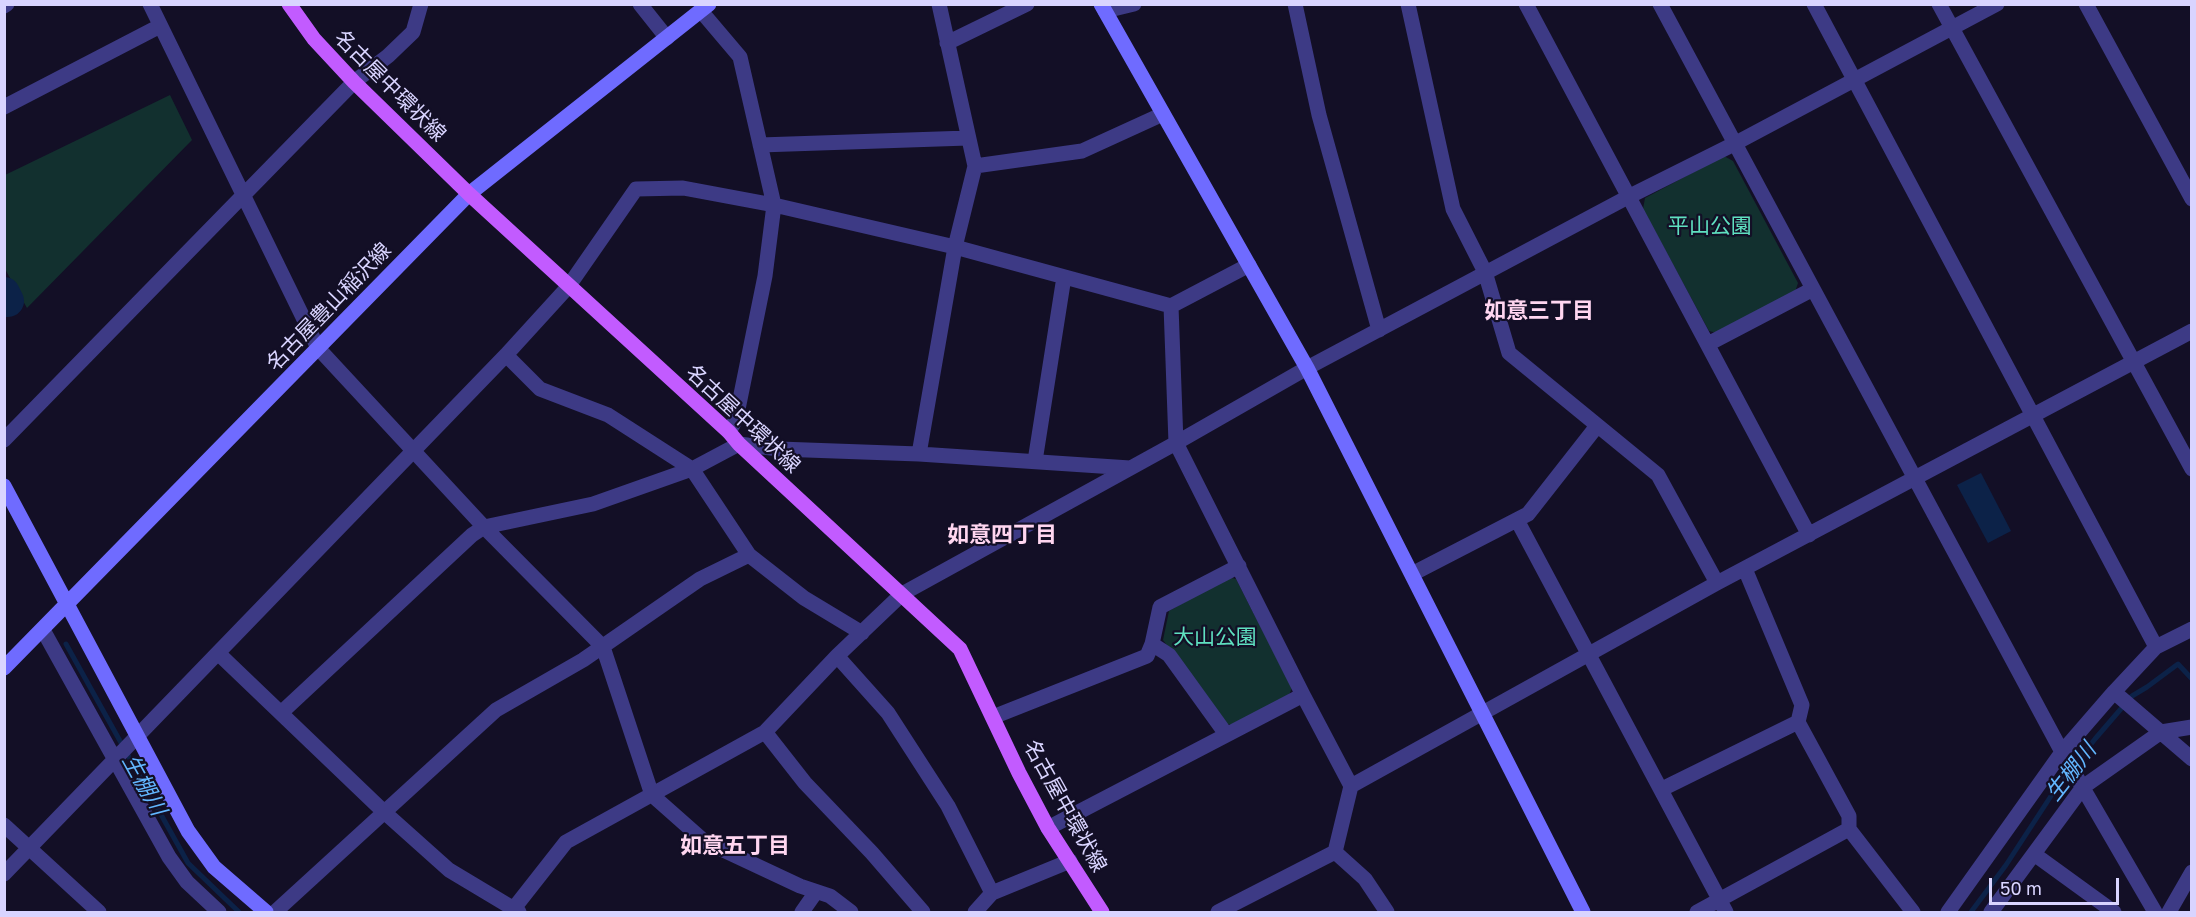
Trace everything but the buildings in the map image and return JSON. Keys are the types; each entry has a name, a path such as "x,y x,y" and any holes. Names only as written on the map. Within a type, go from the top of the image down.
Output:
{"main road":[{"name":"名古屋中環状線","path":"290,4 314,39 354,82 469,194 729,432 739,444 960,649 1048,828 1102,912"}],"street":[{"path":"150,4 318,348 484,527 603,647 652,795 704,841 800,886 830,896 851,912"},
{"path":"4,440 354,82 388,56 413,32 421,4"},
{"path":"640,4 667,38"},
{"path":"919,454 955,247 975,166 939,4"},
{"path":"947,43 1027,4"},
{"path":"1134,4 1103,8 1307,368 1582,912"},
{"path":"1295,4 1319,115 1379,330"},
{"path":"1408,4 1454,209 1485,272 1509,353 1658,475 1717,583"},
{"path":"1526,4 1809,535"},
{"path":"1660,4 2064,755 2155,912"},
{"path":"1814,4 2156,647"},
{"path":"1939,4 2192,469"},
{"path":"219,654 383,811 449,870 515,911 566,842 765,732 837,656 902,594 1307,368 1485,272 1628,196 1734,144 1997,4"},
{"path":"2086,4 2192,199"},
{"path":"705,8 740,57 774,205 765,276 736,419 729,432"},
{"name":"名古屋豊山稲沢線","path":"4,668 469,194 705,8"},
{"path":"4,107 160,26"},
{"path":"975,166 1082,151 1164,114"},
{"path":"760,145 968,138"},
{"path":"4,874 506,355 568,286 636,189 683,188 774,205 955,247 1171,306 1250,265"},
{"path":"1035,461 1064,277"},
{"path":"1707,344 1813,289"},
{"path":"1171,306 1176,443 1351,786 1335,852 1218,912"},
{"path":"1351,786 1717,583 2192,331"},
{"path":"506,355 540,389 608,415 692,469 749,555 804,598 862,633"},
{"path":"1412,574 1528,514 1597,426"},
{"path":"282,712 472,535 484,527 593,504 692,469 739,444 779,449 919,454 1130,468"},
{"path":"4,486 62,608 134,742 188,831 214,867 266,912"},
{"path":"1517,520 1723,906"},
{"path":"275,912 496,710 603,647 699,579 749,555"},
{"path":"993,717 1147,656 1160,607 1239,566"},
{"path":"1745,569 1802,705 1798,722 1849,816 1849,829 1913,912"},
{"path":"45,628 169,857 187,882 219,912"},
{"path":"1948,912 2064,755 2116,693 2156,647 2192,629"},
{"path":"1152,644 1169,655 1226,734"},
{"path":"837,656 888,713 948,806 992,893"},
{"path":"2116,693 2192,759"},
{"path":"1048,828 1303,695"},
{"path":"1662,789 1798,722"},
{"path":"1992,912 2034,854 2080,783 2161,732 2192,727"},
{"path":"765,732 805,783 872,853 923,912"},
{"path":"4,825 99,912"},
{"path":"1697,912 1723,906 1849,829"},
{"path":"1335,852 1365,879 1387,912"},
{"path":"2034,854 2114,912"},
{"path":"975,912 992,893 1070,861"},
{"path":"2169,912 2192,872"},
{"path":"801,912 816,892"}],"green space":[{"path":"170,95 192,140 27,308 5,269 5,175"},
{"name":"平山公園","path":"1724,156 1733,161 1798,283 1795,292 1717,333 1709,331 1643,209 1645,198"},
{"name":"大山公園","path":"1228,577 1236,579 1292,688 1289,695 1232,725 1223,723 1163,640 1169,611"}],"water":[{"path":"1981,473 2011,531 1988,543 1957,485"}],"waterway":[{"name":"生棚川","path":"4,293 8,301"},
{"name":"生棚川","path":"66,644 188,863 239,912"},
{"name":"生棚川","path":"1971,912 2006,865 2051,796 2132,696 2178,664 2192,679"}],"district":[{"name":"如意三丁目","path":"1539,311"},
{"name":"如意四丁目","path":"1002,535"},
{"name":"如意五丁目","path":"735,846"}]}
